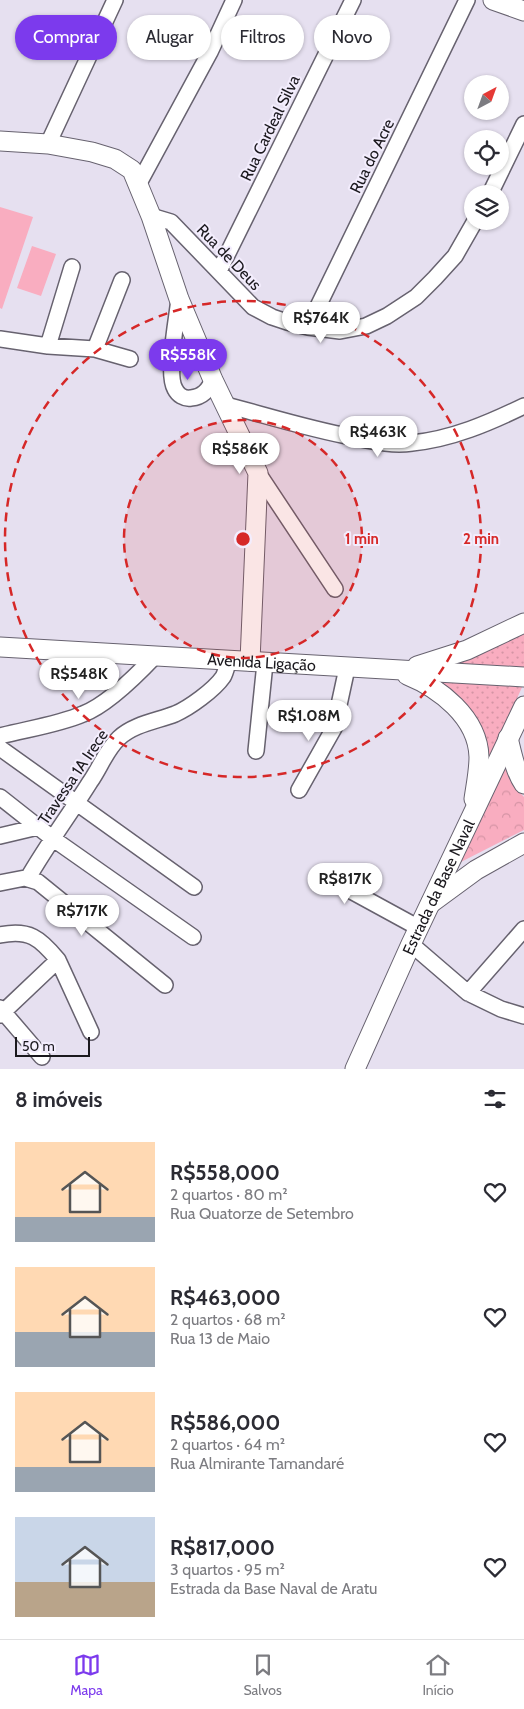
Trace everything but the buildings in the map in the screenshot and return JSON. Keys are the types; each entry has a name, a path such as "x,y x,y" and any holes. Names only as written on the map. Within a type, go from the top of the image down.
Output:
{"main road":[{"path":"493,0 524,11"},
{"path":"0,141 48,144 92,152 115,159 132,170 151,216 179,299 213,380 258,473 257,662"},
{"path":"396,670 422,665 467,650 524,623"},
{"name":"Avenida Ligação","path":"0,647 515,677"},
{"path":"396,670 421,681 448,699 459,711 472,732 479,755 474,800 469,821"},
{"name":"Estrada da Base Naval","path":"354,1069 524,706"},
{"path":"508,738 517,770 524,784"},
{"path":"430,904 476,870 524,843"}],"street":[{"path":"48,144 114,0"},
{"path":"138,185 210,52 234,0"},
{"name":"Rua Cardeal Silva","path":"219,271 353,0"},
{"name":"Rua do Acre","path":"308,327 467,0"},
{"path":"494,185 524,124"},
{"name":"Rua de Deus","path":"151,216 171,222 253,307 272,317 308,327 340,331 366,326 401,308 442,271 455,256 470,230"},
{"path":"48,346 72,267"},
{"path":"95,349 122,280"},
{"path":"179,299 172,363 175,391 188,399 202,395 207,391 213,380"},
{"path":"0,339 48,346 95,349 130,359"},
{"path":"226,405 332,433 383,443 411,443 440,439 477,427 524,406"},
{"path":"258,473 335,589"},
{"path":"0,736 73,717 92,710 127,683 155,656"},
{"name":"Travessa 1A Irece","path":"28,878 52,838 78,802 111,746 127,732 191,706 220,681 226,672 229,659"},
{"path":"256,751 257,662"},
{"path":"299,790 334,728 347,668"},
{"path":"0,748 78,802 194,887"},
{"path":"0,798 52,838 193,937"},
{"path":"0,836 38,827"},
{"path":"320,874 415,936 468,993 501,1009 524,1016"},
{"path":"0,883 28,878 38,882 165,985"},
{"path":"468,993 524,929"},
{"path":"0,935 23,933 31,936 39,940 58,960 91,1032"},
{"path":"42,1057 1,1012 58,960"}],"green space":[{"path":"0,207 33,217 2,309 0,308"},
{"path":"32,246 56,254 41,296 17,288"},
{"path":"524,628 524,670 446,664"},
{"path":"434,681 523,685 483,774 483,762"},
{"path":"505,768 514,786 524,797 524,830 459,863"}]}
